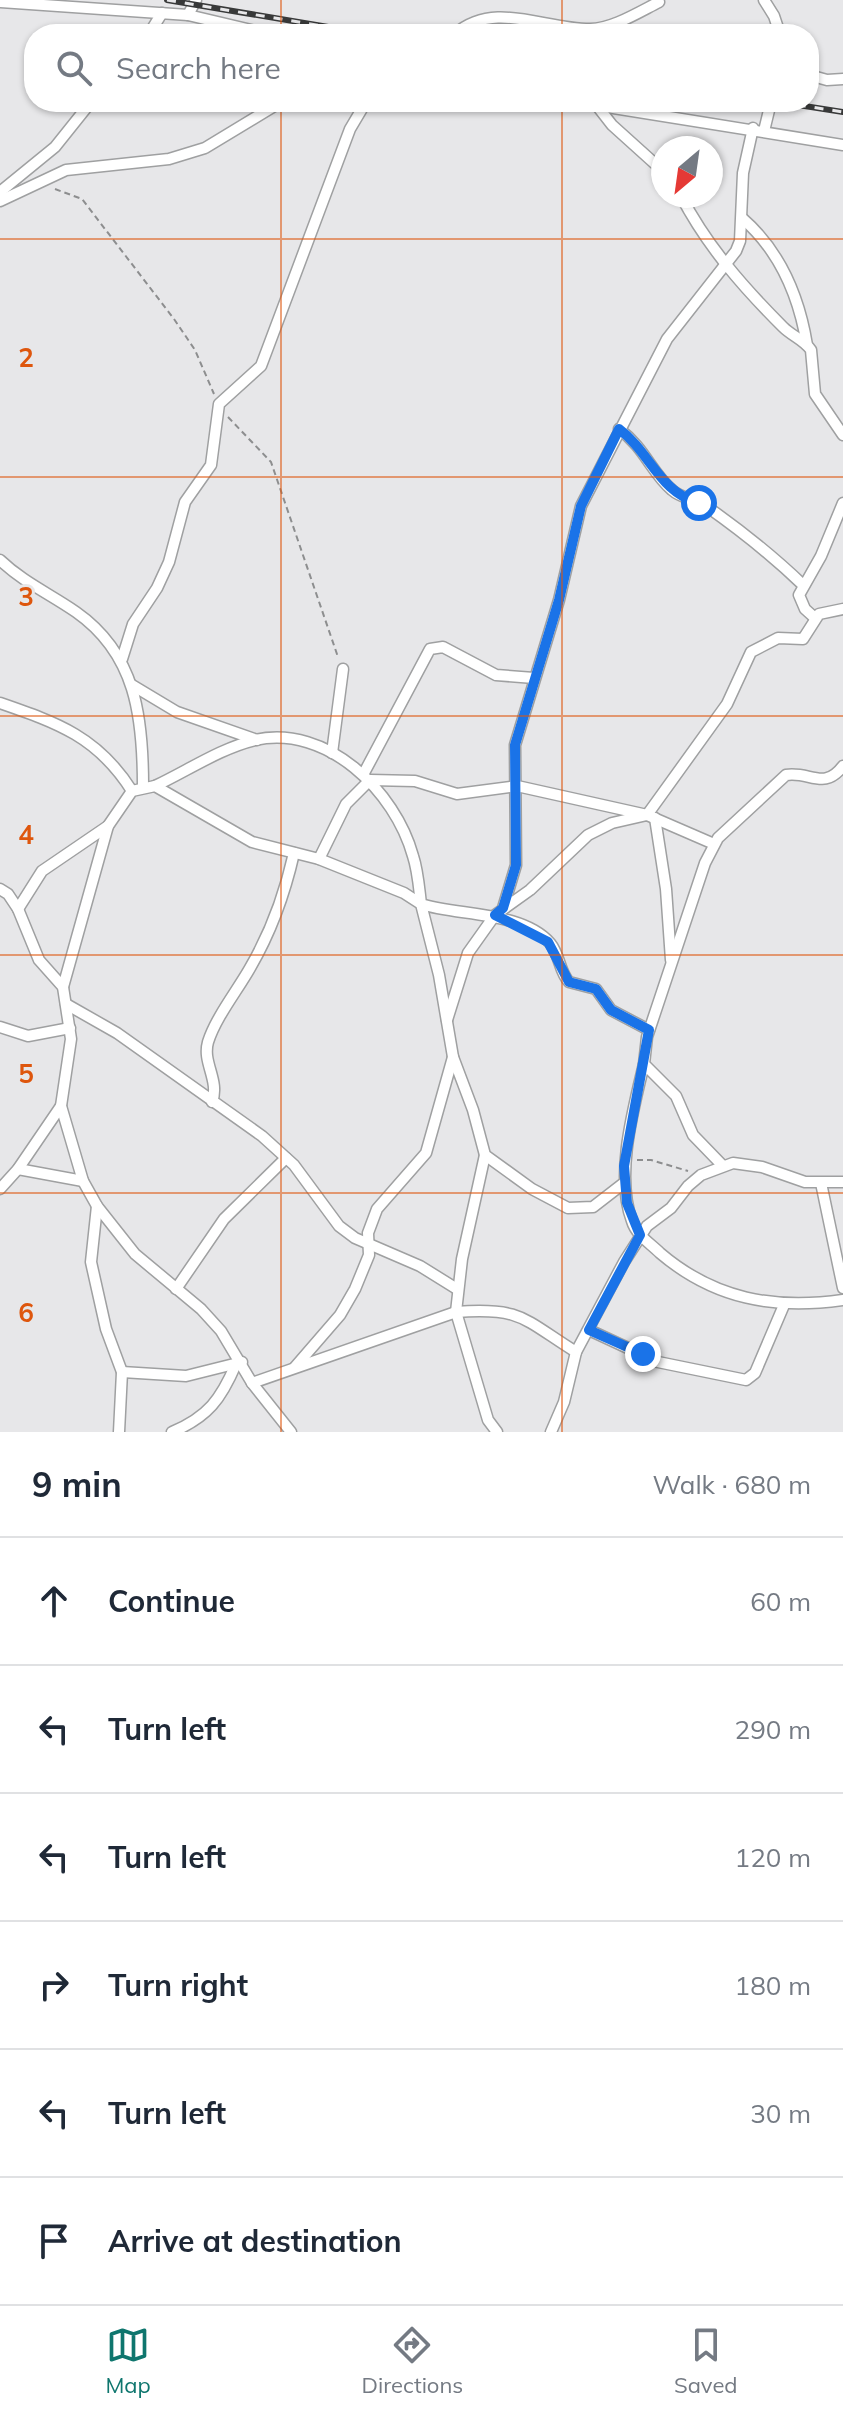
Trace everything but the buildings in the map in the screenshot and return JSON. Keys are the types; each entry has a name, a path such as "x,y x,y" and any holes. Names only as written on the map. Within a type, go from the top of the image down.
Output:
{"street":[{"path":"188,15 196,0"},
{"path":"764,0 777,24"},
{"path":"606,24 660,1"},
{"path":"0,2 188,15 226,24"},
{"path":"155,24 162,13"},
{"path":"464,24 480,14 504,13 572,24"},
{"path":"819,78 843,79"},
{"path":"0,192 55,147 83,112"},
{"path":"0,201 66,170 169,159 205,148 264,112"},
{"path":"122,659 133,624 157,588 169,562 185,502 211,465 219,404 261,366 350,129 360,112"},
{"path":"602,112 651,160"},
{"path":"633,112 843,145"},
{"path":"446,1022 468,953 499,912 516,865 515,745 559,600 581,506 667,339 740,241 743,173 767,112"},
{"path":"687,208 699,232 724,265 783,327 811,350 815,394 843,435"},
{"path":"742,218 756,230 781,264 802,313 807,345"},
{"path":"619,429 643,450 658,475 674,492 704,505 779,562 803,585"},
{"path":"815,618 800,600 803,585 838,522 843,503"},
{"path":"0,560 37,590 74,610 103,633 122,659 132,685 143,754 143,786"},
{"path":"155,786 252,842 319,859 404,893 421,904 454,914 499,912 530,890 588,835 612,823 651,816 727,704 751,652 778,638 803,639 815,618 843,609"},
{"path":"319,859 346,804 367,776 427,652 436,645 496,675 534,678"},
{"path":"332,753 343,669"},
{"path":"132,685 177,712 257,740 304,741 332,753 367,776 408,841 453,1057 473,1110 485,1155 457,1289 456,1312 488,1426 497,1432"},
{"path":"0,703 81,736 115,764 132,791"},
{"path":"257,740 229,749 155,786 143,786 132,791 108,826 63,987 70,1028 61,1106 83,1181 97,1206 135,1254 201,1309 252,1383 291,1432"},
{"path":"843,766 828,780 820,781 799,774 786,775 760,796 714,844 649,1030 624,1166 631,1220 640,1235 698,1280 730,1295 784,1305 843,1300"},
{"path":"367,776 415,781 457,794 517,786 651,816 714,844"},
{"path":"651,816 666,889 671,970"},
{"path":"18,909 42,871 108,826"},
{"path":"212,1102 215,1083 208,1060 209,1039 261,948 285,891 294,853"},
{"path":"0,889 8,894 18,909 39,960 63,987"},
{"path":"499,912 548,942 569,982 596,989 611,1010 649,1030"},
{"path":"66,1004 117,1033 286,1158 339,1226 370,1245 420,1266 457,1289"},
{"path":"0,1027 28,1036 70,1028"},
{"path":"295,1367 340,1315 365,1269 370,1245 368,1233 377,1209 426,1153 453,1057"},
{"path":"644,1064 676,1096 693,1135 723,1166"},
{"path":"0,1189 18,1169 61,1106"},
{"path":"485,1155 532,1189 568,1208 593,1207 624,1183"},
{"path":"176,1289 224,1219 286,1158"},
{"path":"551,1432 564,1402 576,1352 640,1235 701,1175 723,1166 746,1164 821,1183 843,1182"},
{"path":"18,1169 83,1181"},
{"path":"821,1183 843,1288"},
{"path":"97,1206 93,1275 122,1372 119,1432"},
{"path":"589,1330 658,1362 746,1380 755,1373 784,1305"},
{"path":"252,1383 456,1312 489,1309 517,1314 576,1352"},
{"path":"122,1372 186,1376 239,1363"},
{"path":"172,1432 200,1426 239,1363"}],"path":[{"path":"624,1166 643,1159 701,1175"}],"railway":[{"path":"167,0 310,24"},
{"path":"819,108 843,112"}],"route":[{"path":"643,1354 589,1330 640,1235 635,1230 627,1203 624,1166 649,1030 611,1010 600,992 592,986 569,982 551,945 543,938 495,915 503,908 513,885 516,865 515,745 559,600 571,555 575,524 588,488 619,429 643,450 658,475 674,492 699,503"}]}
